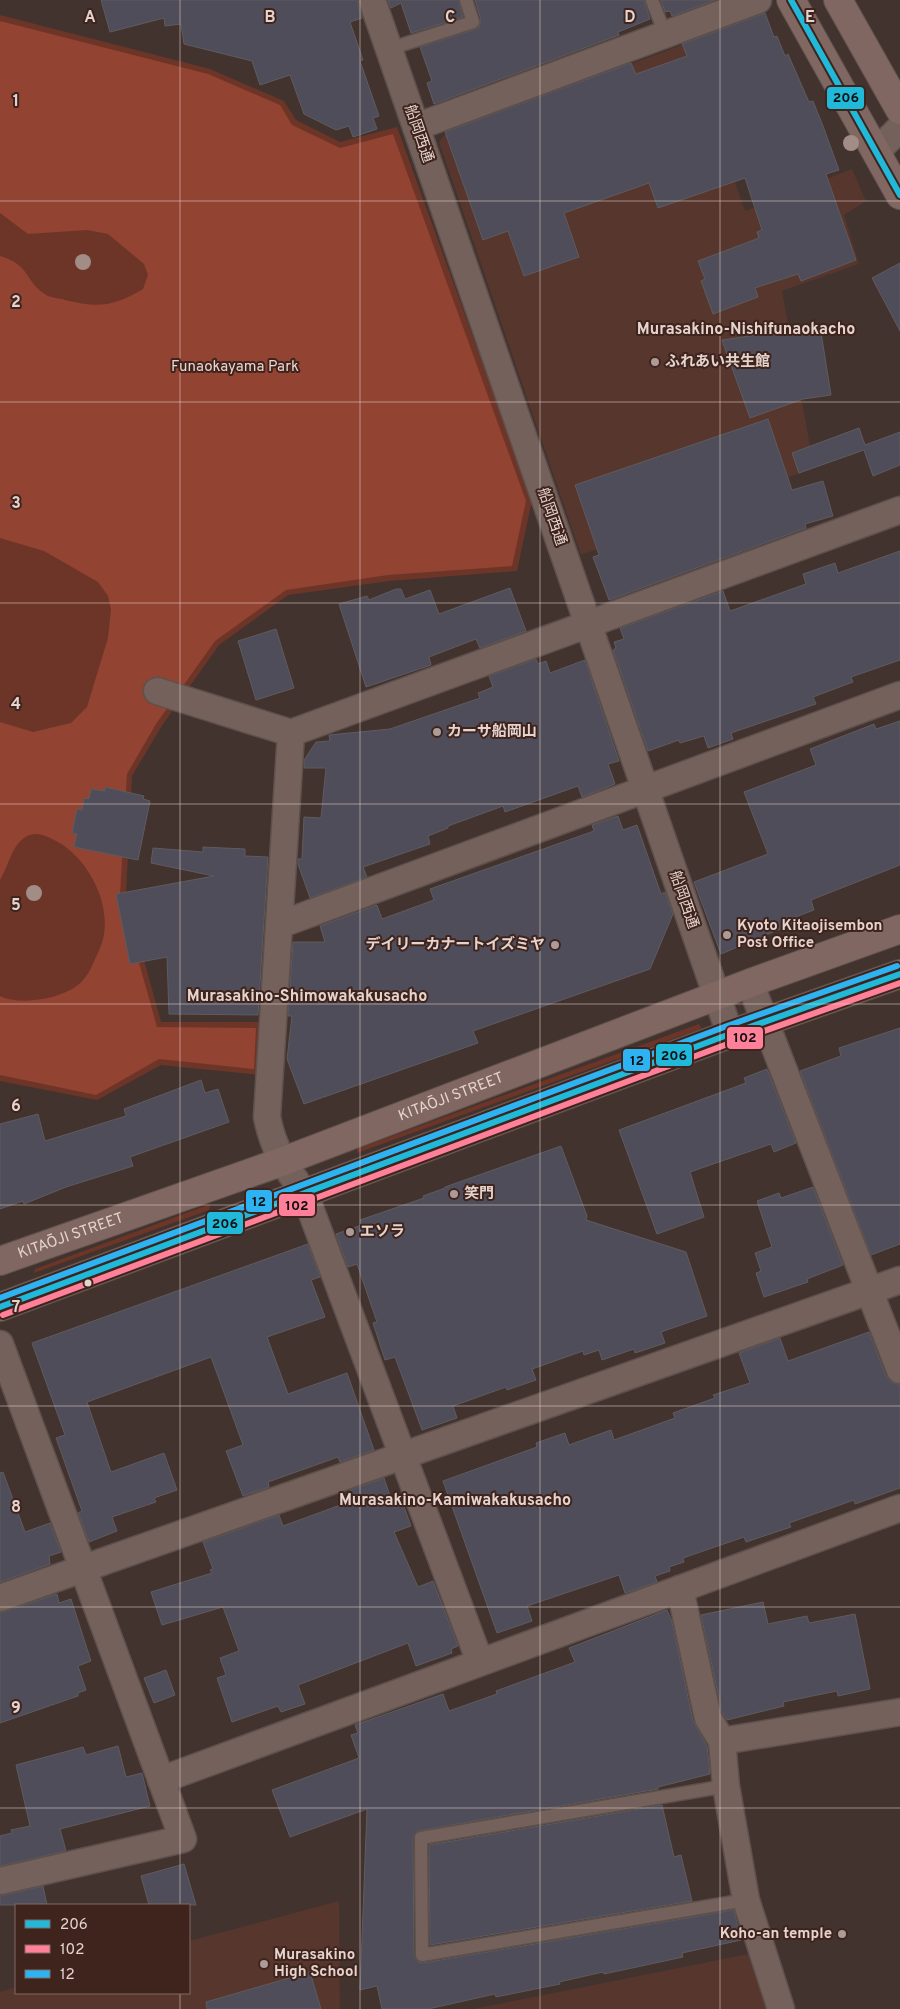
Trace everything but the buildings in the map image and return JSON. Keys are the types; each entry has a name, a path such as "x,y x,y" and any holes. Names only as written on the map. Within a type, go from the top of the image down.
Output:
{"main road":[{"path":"790,0 900,195"},
{"path":"838,0 900,110"},
{"name":"KITAŌJI STREET","path":"0,1261 281,1162 750,983 900,929"},
{"path":"0,1307 730,1034 900,974"}],"street":[{"name":"船岡西通","path":"372,0 730,1034"},
{"path":"416,127 758,0"},
{"path":"876,152 900,128"},
{"path":"156,691 292,733 900,510"},
{"path":"279,925 900,695"},
{"path":"292,733 267,1117 270,1134 281,1162 304,1192 480,1662"},
{"path":"750,983 900,1370"},
{"path":"0,1598 900,1280"},
{"path":"0,1344 183,1839 0,1881"},
{"path":"161,1780 900,1508"},
{"path":"680,1589 708,1718 722,1741 726,1786 746,1900 780,2009"},
{"path":"722,1741 900,1712"}],"lane":[{"path":"389,49 474,22 466,0"},
{"path":"652,0 665,34"},
{"path":"726,1786 421,1838 422,1955 746,1900"}],"shaded area":[{"name":"ふれあい共生館","path":"687,43 745,211 852,169 866,201 844,215 859,264 782,291 814,468 581,555 439,142 446,133"},
{"name":"Murasakino High School","path":"339,1901 340,2009 0,2009 0,1992 15,1987 15,1994 190,1994 190,1941"},
{"path":"748,1954 766,2009 473,2009 534,1997"}],"green space":[{"name":"Funaokayama Park","path":"0,15 210,69 284,101 296,120 340,142 397,127 532,500 517,571 389,581 288,595 219,645 161,727 132,776 126,894 161,1022 261,1022 260,1075 161,1065 97,1100 0,1081"},
{"name":"Funaokayama Park","path":"0,21 208,74 280,105 292,125 340,148 393,134 526,501 512,566 388,575 286,590 215,641 156,724 127,774 120,895 157,1027 256,1028 254,1069 159,1059 96,1095 0,1075 0,996 12,1000 40,1000 74,988 84,979 92,967 103,940 105,920 99,892 84,866 64,846 46,836 34,834 22,840 14,850 0,880 0,722 33,732 71,723 87,707 108,638 111,609 108,596 98,582 44,551 0,538 0,256 17,264 39,290 46,295 77,303 96,305 122,299 143,289 148,275 144,264 108,234 87,230 28,234 0,213"},
{"path":"699,1024 700,1029 357,1153 357,1149"},
{"path":"208,1205 210,1206 209,1210 34,1273 35,1269"}],"transit line":[{"name":"206","path":"791,0 900,195"},
{"name":"12","path":"0,1298 727,1026 897,966"},
{"name":"206","path":"0,1307 730,1034 900,974"},
{"name":"102","path":"3,1315 733,1042 900,983"}],"place":[{"name":"ふれあい共生館","path":"655,362"},
{"name":"カーサ船岡山","path":"437,732"},
{"name":"Kyoto Kitaojisembon Post Office","path":"727,935"},
{"name":"デイリーカナートイズミヤ","path":"555,945"},
{"name":"笑門","path":"454,1194"},
{"name":"エソラ","path":"350,1232"},
{"name":"Koho-an temple","path":"842,1934"},
{"name":"Murasakino High School","path":"264,1964"}],"district":[{"name":"Murasakino-Nishifunaokacho","path":"746,330"},
{"name":"Murasakino-Shimowakakusacho","path":"307,997"},
{"name":"Murasakino-Kamiwakakusacho","path":"455,1501"}]}
